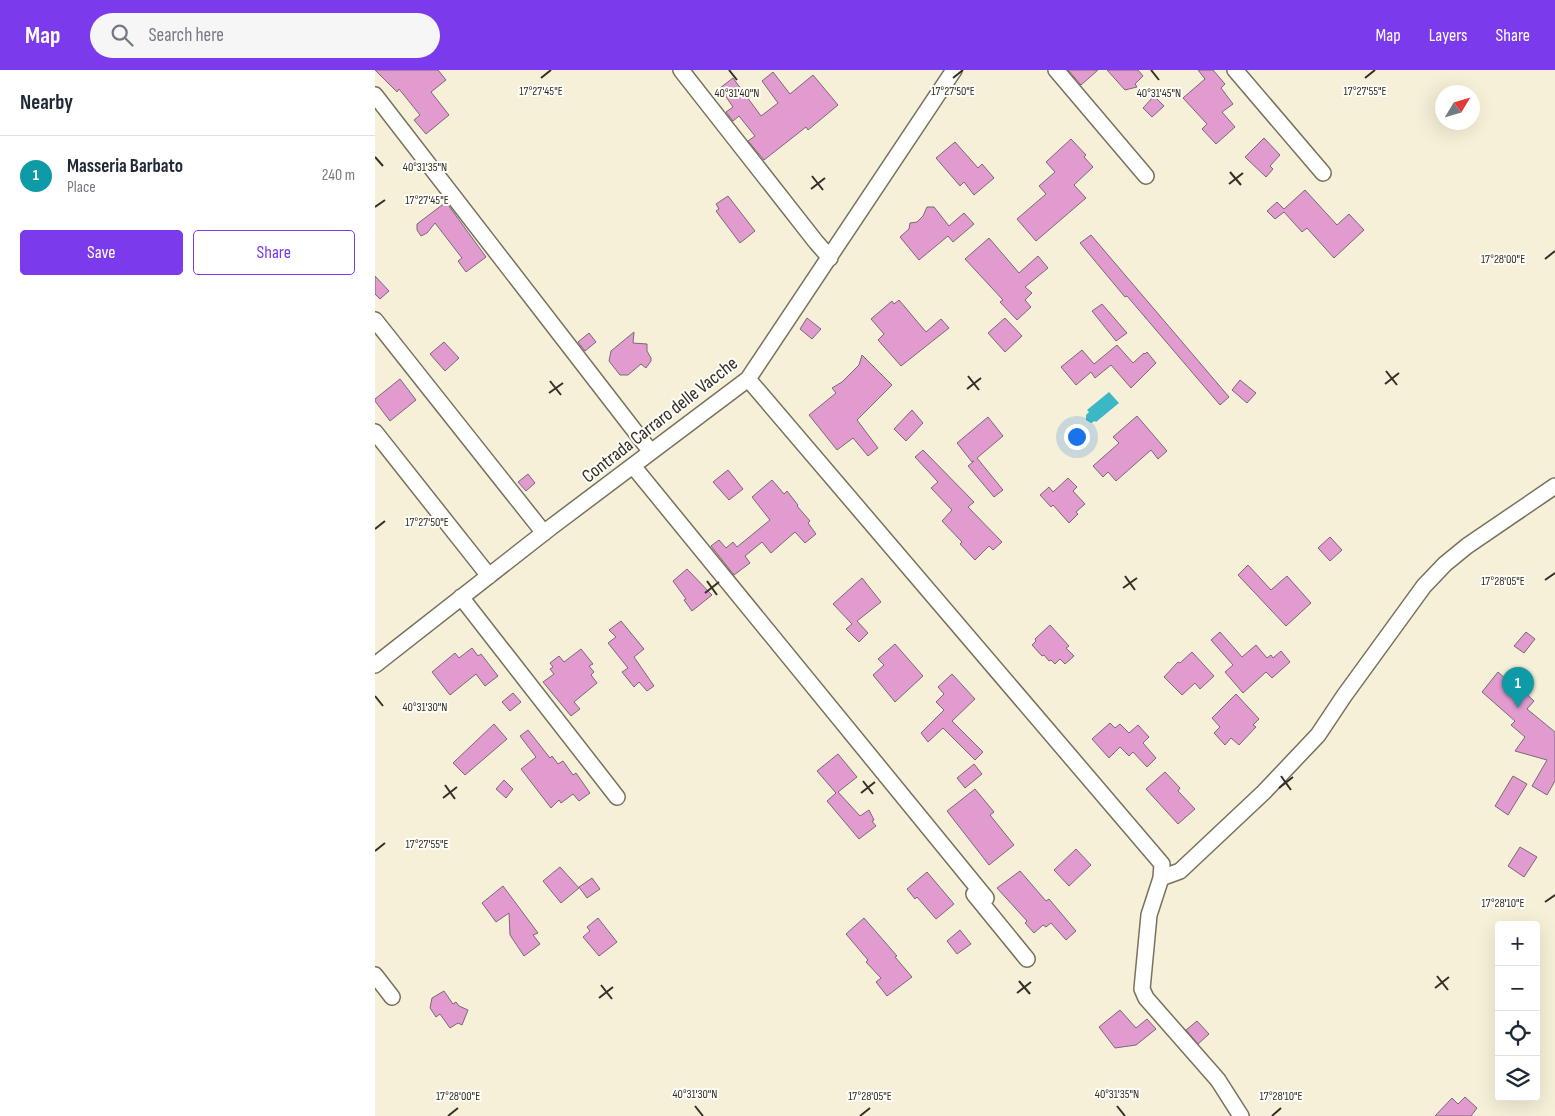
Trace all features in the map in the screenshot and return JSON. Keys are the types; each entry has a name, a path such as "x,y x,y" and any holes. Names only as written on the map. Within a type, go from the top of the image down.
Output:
{"street":[{"path":"681,70 830,258"},
{"name":"Contrada Carraro delle Vacche","path":"375,664 544,533 749,379 953,70"},
{"path":"1056,70 1146,176"},
{"path":"1235,70 1323,174"},
{"path":"375,96 651,452"},
{"path":"375,320 544,533"},
{"path":"749,379 1162,864 1161,878 1149,914 1142,989 1145,998 1218,1080 1241,1116"},
{"path":"375,432 489,576"},
{"path":"633,466 986,898"},
{"path":"1161,878 1180,871 1264,792 1318,735 1424,586 1445,564 1467,546 1555,486"},
{"path":"461,597 617,797"},
{"path":"946,849 950,866 1027,959"},
{"path":"375,975 392,997"}],"water":[{"path":"1109,392 1119,403 1096,422 1091,423 1086,420 1086,415 1089,412 1087,410"}],"building":[{"path":"375,70 438,70 446,80 431,92 449,115 426,134 414,120 420,115 399,89 397,92"},
{"path":"1068,70 1098,70 1081,85"},
{"path":"1107,70 1138,70 1143,76 1135,84 1137,87 1125,90"},
{"path":"1198,70 1213,70 1225,84 1221,88 1233,104 1222,112 1235,127 1216,144 1202,129 1207,124 1183,98 1205,79"},
{"path":"773,72 790,94 813,75 838,105 808,130 806,127 764,160 748,141 755,136 739,116 733,121 726,112 733,107 720,88 733,78 761,116 778,103 762,81"},
{"path":"1154,96 1164,106 1152,117 1143,108"},
{"path":"1264,138 1280,155 1270,166 1273,169 1266,177 1245,157"},
{"path":"1071,139 1086,155 1084,157 1093,167 1074,185 1086,198 1036,241 1017,219 1046,194 1039,186 1055,172 1046,162"},
{"path":"955,142 978,168 982,164 994,178 974,195 964,182 960,186 936,158"},
{"path":"1305,190 1337,225 1349,214 1364,230 1334,258 1307,228 1302,232 1284,212 1275,219 1267,211 1277,202 1284,209"},
{"path":"728,196 755,231 740,243 716,211 719,209 716,204"},
{"path":"446,202 486,257 466,272 458,261 462,258 435,223 427,233 421,236 417,230 417,224"},
{"path":"927,207 934,207 949,226 964,213 974,224 953,242 948,236 919,260 900,237 909,229 910,223 917,222 923,216"},
{"path":"1091,235 1229,397 1220,405 1080,243"},
{"path":"989,238 1019,273 1038,256 1048,268 1025,287 1032,293 1025,300 1031,307 1017,320 1000,302 1003,300 965,259"},
{"path":"375,276 389,291 380,299 375,294"},
{"path":"899,300 926,332 941,319 949,328 901,366 878,340 884,334 871,319 892,301 894,304"},
{"path":"1102,304 1127,333 1116,341 1092,311"},
{"path":"807,318 821,329 812,339 800,329"},
{"path":"1005,318 1022,336 1005,352 988,333"},
{"path":"634,332 633,343 647,344 647,351 651,361 646,368 641,364 628,375 620,375 609,361 611,351"},
{"path":"589,333 596,342 585,351 578,342"},
{"path":"444,342 459,358 445,371 430,354"},
{"path":"1117,345 1133,363 1147,352 1156,363 1131,388 1111,365 1095,378 1091,372 1076,385 1061,367 1082,350 1094,364"},
{"path":"862,355 892,385 857,420 878,448 868,456 853,438 837,450 809,415 836,393 832,388 842,382 859,365"},
{"path":"400,379 416,400 390,421 375,399"},
{"path":"1240,380 1256,393 1247,403 1232,390"},
{"path":"912,410 923,423 906,441 894,429"},
{"path":"1137,416 1167,451 1158,459 1151,450 1116,481 1108,472 1103,477 1093,466 1119,443 1113,437"},
{"path":"988,417 1003,436 977,458 1003,490 994,497 968,466 974,461 972,462 957,443"},
{"path":"923,450 974,502 968,507 1002,542 993,550 989,546 975,560 960,544 962,542 942,521 952,510 931,488 938,482 915,457"},
{"path":"728,470 743,489 729,500 713,482"},
{"path":"528,474 535,483 526,491 518,482"},
{"path":"1068,478 1077,487 1073,491 1085,504 1076,512 1078,514 1069,523 1053,505 1051,507 1040,495 1049,487 1053,492"},
{"path":"772,480 784,494 787,491 810,521 808,523 816,534 805,543 795,532 771,553 762,542 745,556 750,563 734,575 711,546 719,540 726,548 733,542 737,547 770,520 752,497"},
{"path":"1330,537 1342,550 1330,561 1318,548"},
{"path":"1248,565 1271,590 1287,576 1311,603 1286,626 1238,575"},
{"path":"687,569 712,595 692,611 673,581"},
{"path":"862,578 881,602 857,621 868,633 859,642 846,629 852,624 833,604"},
{"path":"621,621 644,649 634,657 654,686 647,691 639,682 634,687 622,672 628,668 608,643 616,637 609,630"},
{"path":"1050,625 1069,646 1066,648 1074,656 1065,664 1060,659 1055,664 1051,660 1049,661 1032,645 1036,641 1035,639"},
{"path":"1220,632 1242,657 1256,645 1267,658 1271,655 1273,658 1281,651 1290,662 1272,678 1266,672 1243,693 1225,672 1233,665 1211,640"},
{"path":"1526,632 1535,639 1524,653 1514,646"},
{"path":"895,644 923,676 895,702 873,675 884,665 878,659"},
{"path":"472,648 478,656 481,654 498,676 485,686 476,674 450,695 432,672 455,653 459,658"},
{"path":"581,649 593,664 589,666 594,672 591,675 597,683 574,702 580,709 571,716 543,682 554,674 550,669 553,667 550,663 559,656 564,662"},
{"path":"1192,652 1214,676 1200,689 1195,683 1182,695 1164,677 1178,662 1180,663"},
{"path":"1498,672 1516,688 1518,686 1534,701 1527,709 1555,732 1555,781 1547,795 1532,786 1547,760 1515,751 1525,737 1511,725 1515,721 1482,692"},
{"path":"952,674 975,699 952,721 983,752 975,760 943,728 928,742 921,733 944,710 936,702 944,694 938,687"},
{"path":"513,693 521,702 510,711 502,702"},
{"path":"1236,694 1259,719 1253,725 1256,727 1239,745 1231,738 1225,745 1214,733 1220,727 1212,718"},
{"path":"1110,723 1115,728 1120,724 1129,733 1138,725 1149,737 1143,743 1156,758 1147,767 1133,752 1129,756 1120,747 1109,758 1092,739"},
{"path":"494,724 507,739 465,775 453,763"},
{"path":"528,730 550,758 552,756 558,764 563,761 573,775 576,773 590,793 579,801 573,794 561,803 559,800 551,808 521,769 536,757 520,736"},
{"path":"838,754 857,777 838,792 860,816 869,810 874,820 872,821 876,826 859,839 827,801 836,793 817,771"},
{"path":"974,764 982,774 965,788 957,778"},
{"path":"1165,772 1180,788 1178,791 1195,809 1178,824 1146,789"},
{"path":"1513,776 1527,784 1508,815 1495,806"},
{"path":"504,780 513,789 506,798 496,789"},
{"path":"975,789 994,812 990,815 1014,845 989,865 947,811"},
{"path":"1520,847 1537,857 1524,877 1508,866"},
{"path":"1076,849 1091,865 1069,886 1054,870"},
{"path":"560,867 579,888 561,903 543,881"},
{"path":"1020,871 1046,901 1049,899 1076,931 1066,940 1051,923 1046,927 1043,925 1034,933 1025,923 1027,921 997,888"},
{"path":"927,872 954,904 936,919 917,897 915,899 907,889"},
{"path":"592,878 600,889 587,898 579,887"},
{"path":"503,886 538,933 533,935 540,944 524,956 510,935 509,913 496,922 482,903"},
{"path":"598,918 617,942 599,956 583,937 590,931 587,927"},
{"path":"864,918 897,956 895,957 912,977 887,996 876,982 881,978 866,962 868,960 846,934"},
{"path":"960,930 971,944 957,954 947,941"},
{"path":"444,991 453,1004 456,1002 459,1006 468,1010 462,1025 458,1023 450,1028 440,1014 436,1017 430,1008 432,998"},
{"path":"1120,1010 1136,1028 1147,1019 1156,1029 1136,1045 1115,1048 1099,1027"},
{"path":"1197,1021 1209,1034 1198,1044 1186,1030"},
{"path":"1465,1097 1477,1108 1471,1116 1435,1116 1452,1098 1458,1104"}],"place":[{"name":"Masseria Barbato","path":"1518,708"}]}
